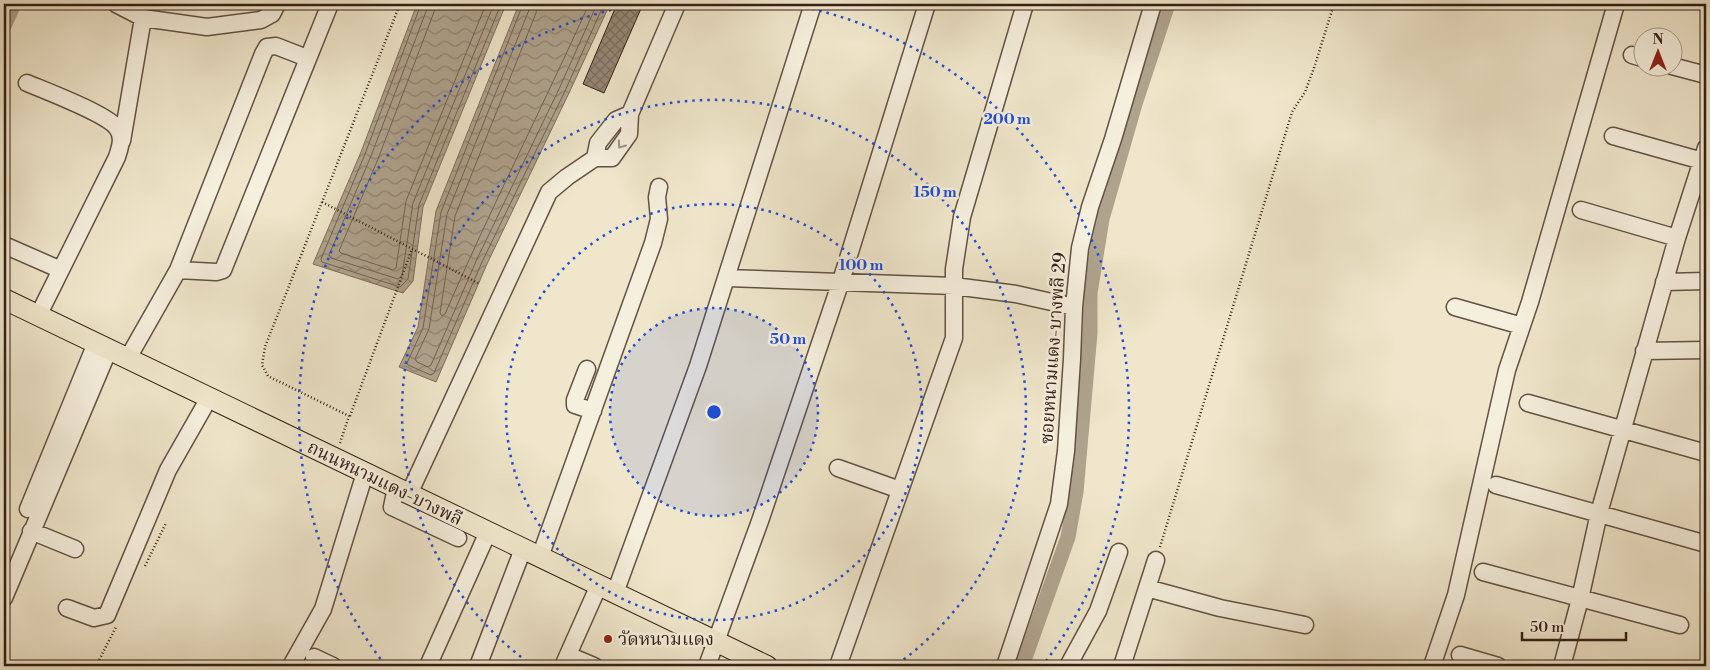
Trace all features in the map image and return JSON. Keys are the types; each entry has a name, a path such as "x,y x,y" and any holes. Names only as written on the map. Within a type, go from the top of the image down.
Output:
{"main road":[{"name":"ถนนหนามแดง-บางพลี","path":"4,299 767,666"}],"street":[{"path":"116,4 143,18 207,27 261,20 272,14 277,4"},
{"path":"178,270 216,272 223,270 330,4"},
{"path":"458,538 392,507 403,491 549,192 595,158 598,143 616,120 630,114 676,4"},
{"path":"594,666 566,661 607,589 698,366 813,4"},
{"path":"707,666 760,521 840,281 927,4"},
{"path":"838,666 954,338 954,269 962,217 1025,4"},
{"name":"ซอยหนามแดง-บางพลี 29","path":"1005,666 1059,504 1066,451 1074,306 1080,248 1090,207 1113,139 1152,4"},
{"path":"1432,666 1456,595 1508,370 1616,4"},
{"path":"38,316 117,157 122,141 143,18"},
{"path":"128,358 178,270 262,54 267,47 276,46 308,58"},
{"path":"1682,69 1706,75"},
{"path":"27,82 108,118 118,128 122,141"},
{"path":"1562,666 1580,599 1599,513 1644,351 1677,238 1705,157 1613,136"},
{"path":"478,666 532,553 593,411 653,243 659,218 657,196 659,187"},
{"path":"1581,210 1677,238"},
{"path":"4,245 60,270"},
{"path":"727,278 954,286 1016,294 1074,306"},
{"path":"1664,282 1706,281"},
{"path":"1455,306 1522,326"},
{"path":"4,598 102,346"},
{"path":"4,569 102,346"},
{"path":"1644,351 1706,350"},
{"path":"587,369 575,400 575,405 593,411"},
{"path":"67,608 94,618 108,615 168,470 209,398"},
{"path":"1528,403 1622,431 1706,453"},
{"path":"838,468 900,490"},
{"path":"291,666 323,609 364,473"},
{"path":"1496,485 1702,543"},
{"path":"31,531 75,549"},
{"path":"428,666 488,532"},
{"path":"1068,666 1098,611 1119,552"},
{"path":"1122,666 1156,560"},
{"path":"1483,572 1680,624"},
{"path":"1147,588 1220,608 1305,625"},
{"path":"1460,655 1498,666"},
{"path":"314,657 333,666"}],"path":[{"path":"350,416 268,376 262,365 264,347 400,4"},
{"path":"1156,560 1292,112 1305,92 1334,4"},
{"path":"322,202 478,283"},
{"path":"334,458 412,249"}],"water":[{"path":"417,4 506,4 423,207 413,281 403,293 313,264 361,152"},
{"path":"519,4 610,4 487,264 436,382 399,367 418,327 436,211"}],"building":[{"path":"617,4 643,4 604,93 583,84"}],"waterway":[{"path":"4,26 14,4"},
{"path":"1022,666 1068,537 1076,492 1090,333 1090,293 1102,219 1135,104 1168,4"}],"place":[{"name":"วัดหนามแดง","path":"608,639"}]}
